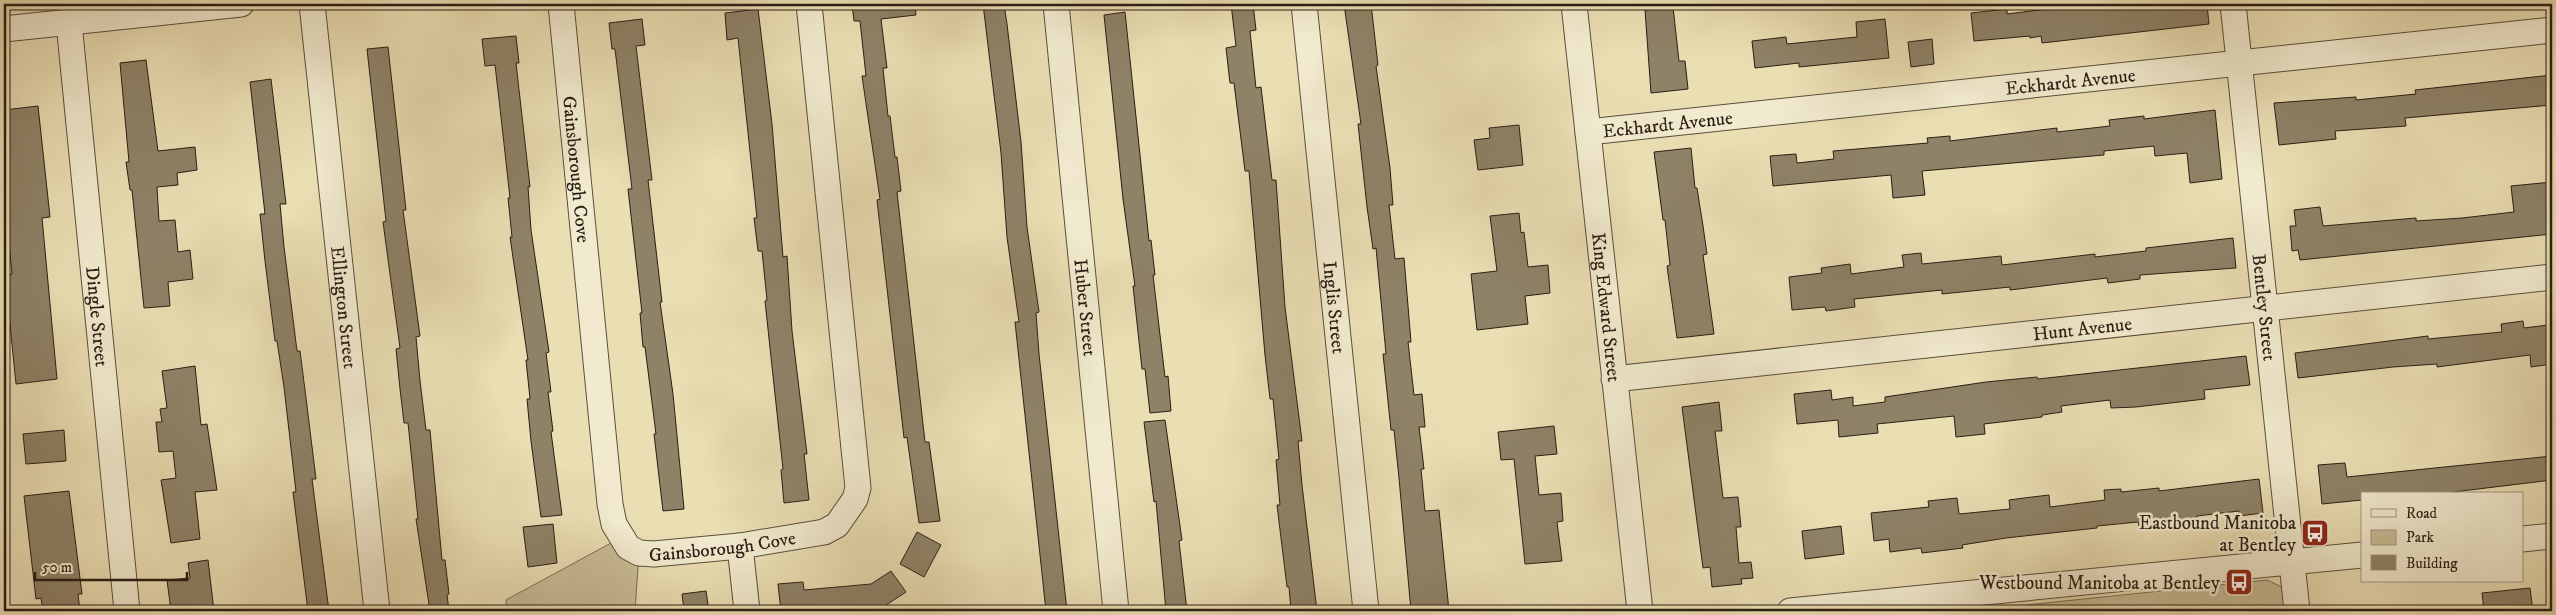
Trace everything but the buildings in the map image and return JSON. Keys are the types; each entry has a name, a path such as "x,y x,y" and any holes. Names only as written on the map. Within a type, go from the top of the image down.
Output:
{"street":[{"path":"4,30 241,4"},
{"name":"Ellington Street","path":"312,4 377,611"},
{"name":"Gainsborough Cove","path":"561,4 608,485 614,524 628,547 639,553 654,554 740,546 824,532 837,525 855,499 858,488 809,4"},
{"name":"Huber Street","path":"1056,4 1116,611"},
{"name":"Inglis Street","path":"1304,4 1366,611"},
{"name":"King Edward Street","path":"1574,4 1640,611"},
{"name":"Bentley Street","path":"2233,4 2297,611"},
{"name":"Dingle Street","path":"69,23 127,611"},
{"name":"Eckhardt Avenue","path":"1588,132 2552,30"},
{"name":"Hunt Avenue","path":"1614,379 2552,277"},
{"path":"2524,539 2552,536"},
{"path":"740,546 747,611"},
{"path":"1790,611 2361,555"}],"green space":[{"path":"622,537 639,553 635,611 507,611 506,600"},
{"path":"2267,580 2282,587 2287,611 1968,611"}],"place":[{"name":"Eastbound Manitoba at Bentley","path":"2315,533"},
{"name":"Westbound Manitoba at Bentley","path":"2239,582"}]}
